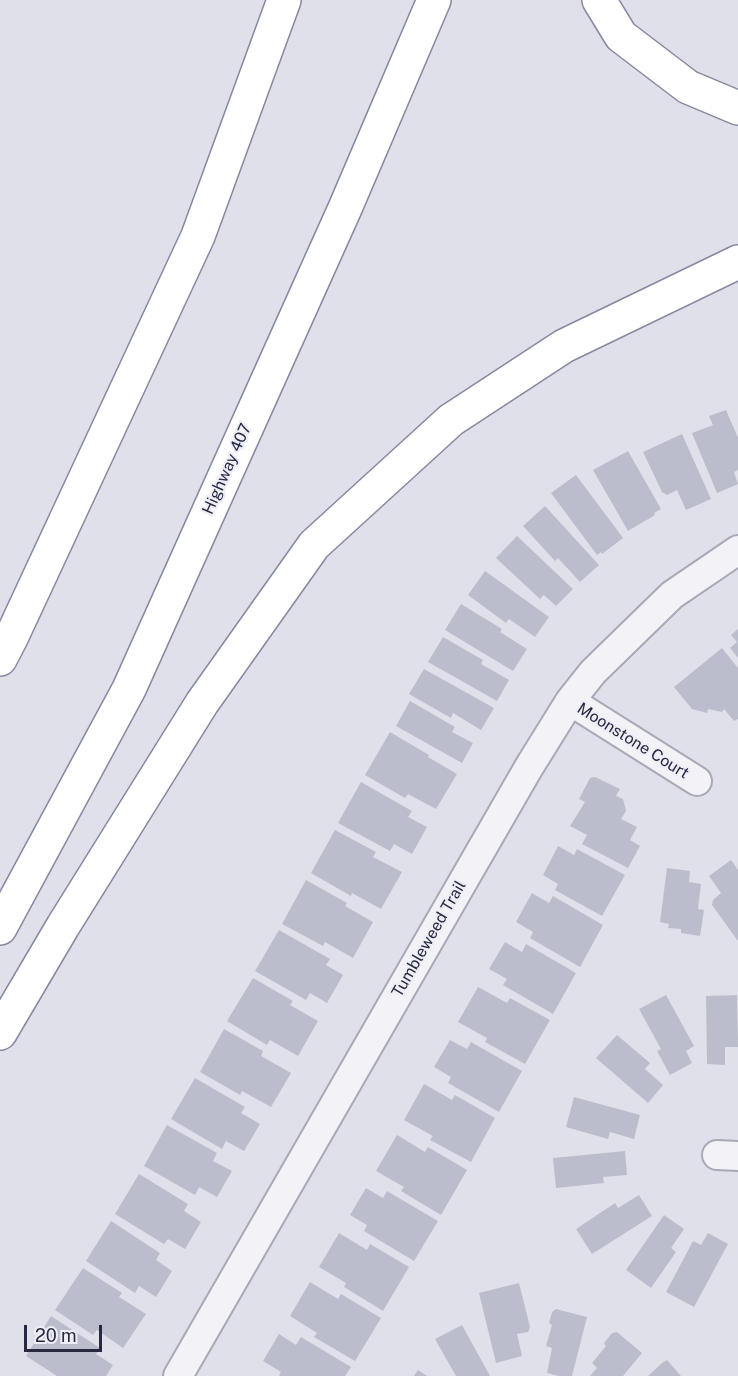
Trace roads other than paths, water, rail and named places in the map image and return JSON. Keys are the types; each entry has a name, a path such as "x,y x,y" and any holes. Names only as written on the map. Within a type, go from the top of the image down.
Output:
{"highway":[{"path":"0,659 198,236 284,0"},
{"name":"Highway 407","path":"0,928 129,689 346,206 434,0"},
{"path":"599,0 621,36 688,87 738,108"},
{"path":"0,1033 63,926 202,704 314,545 451,420 564,346 738,262"}],"street":[{"name":"Tumbleweed Trail","path":"178,1376 529,767 570,701 592,672 672,594 738,550"},
{"name":"Moonstone Court","path":"570,701 697,781"}]}
